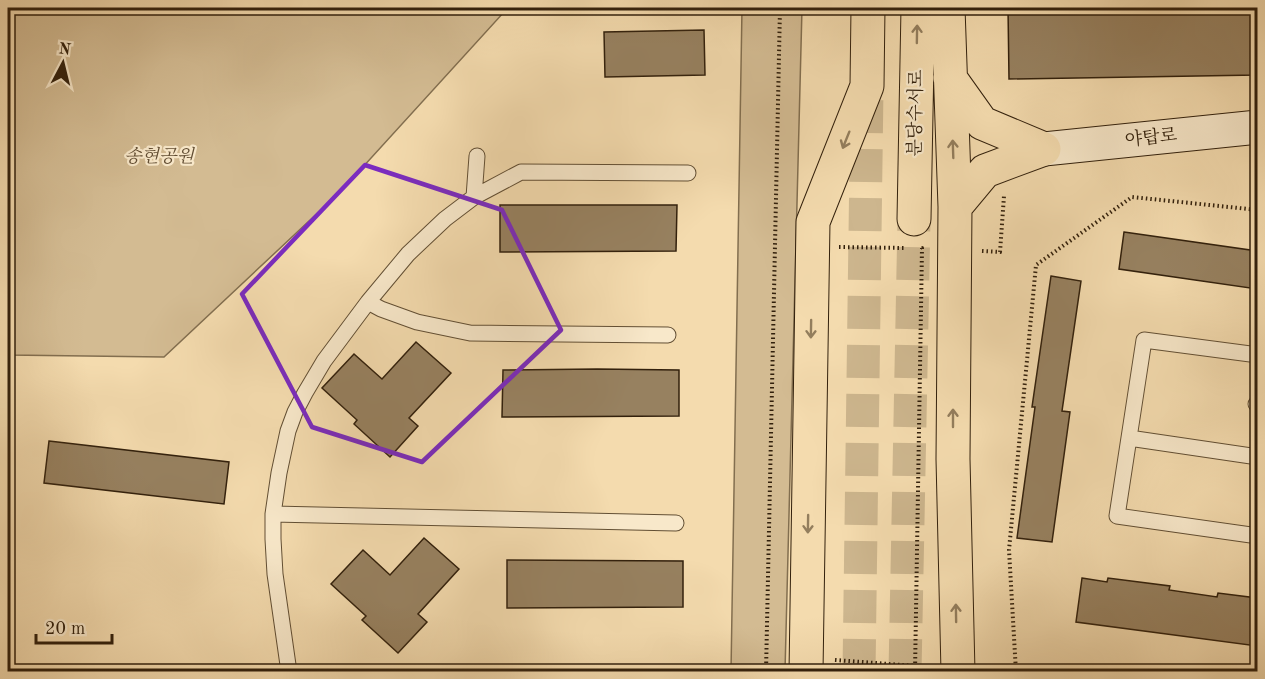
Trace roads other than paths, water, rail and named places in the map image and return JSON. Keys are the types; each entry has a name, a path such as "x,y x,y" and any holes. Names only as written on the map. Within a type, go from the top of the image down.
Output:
{"highway":[{"path":"817,666 813,222 867,86 868,8"},
{"name":"분당수서로","path":"914,219 918,8"},
{"path":"948,8 955,207 953,459 948,670"},
{"path":"950,78 982,123 1044,149"},
{"path":"955,207 985,171 1044,149"}],"street":[{"name":"야탑로","path":"1044,149 1257,128"}],"lane":[{"path":"474,197 477,156"},
{"path":"289,672 275,574 273,539 273,514 288,431 295,412 324,361 392,271 425,236 445,219 474,197 521,172 688,173"},
{"path":"368,302 417,322 470,333 668,335"},
{"path":"1257,355 1144,340 1117,516 1257,536"},
{"path":"1129,438 1257,457"},
{"path":"273,514 676,523"}],"tunnel":[{"path":"859,672 867,88"},
{"path":"905,672 914,219"}],"park label":[{"name":"송현공원","path":"159,157"}]}
